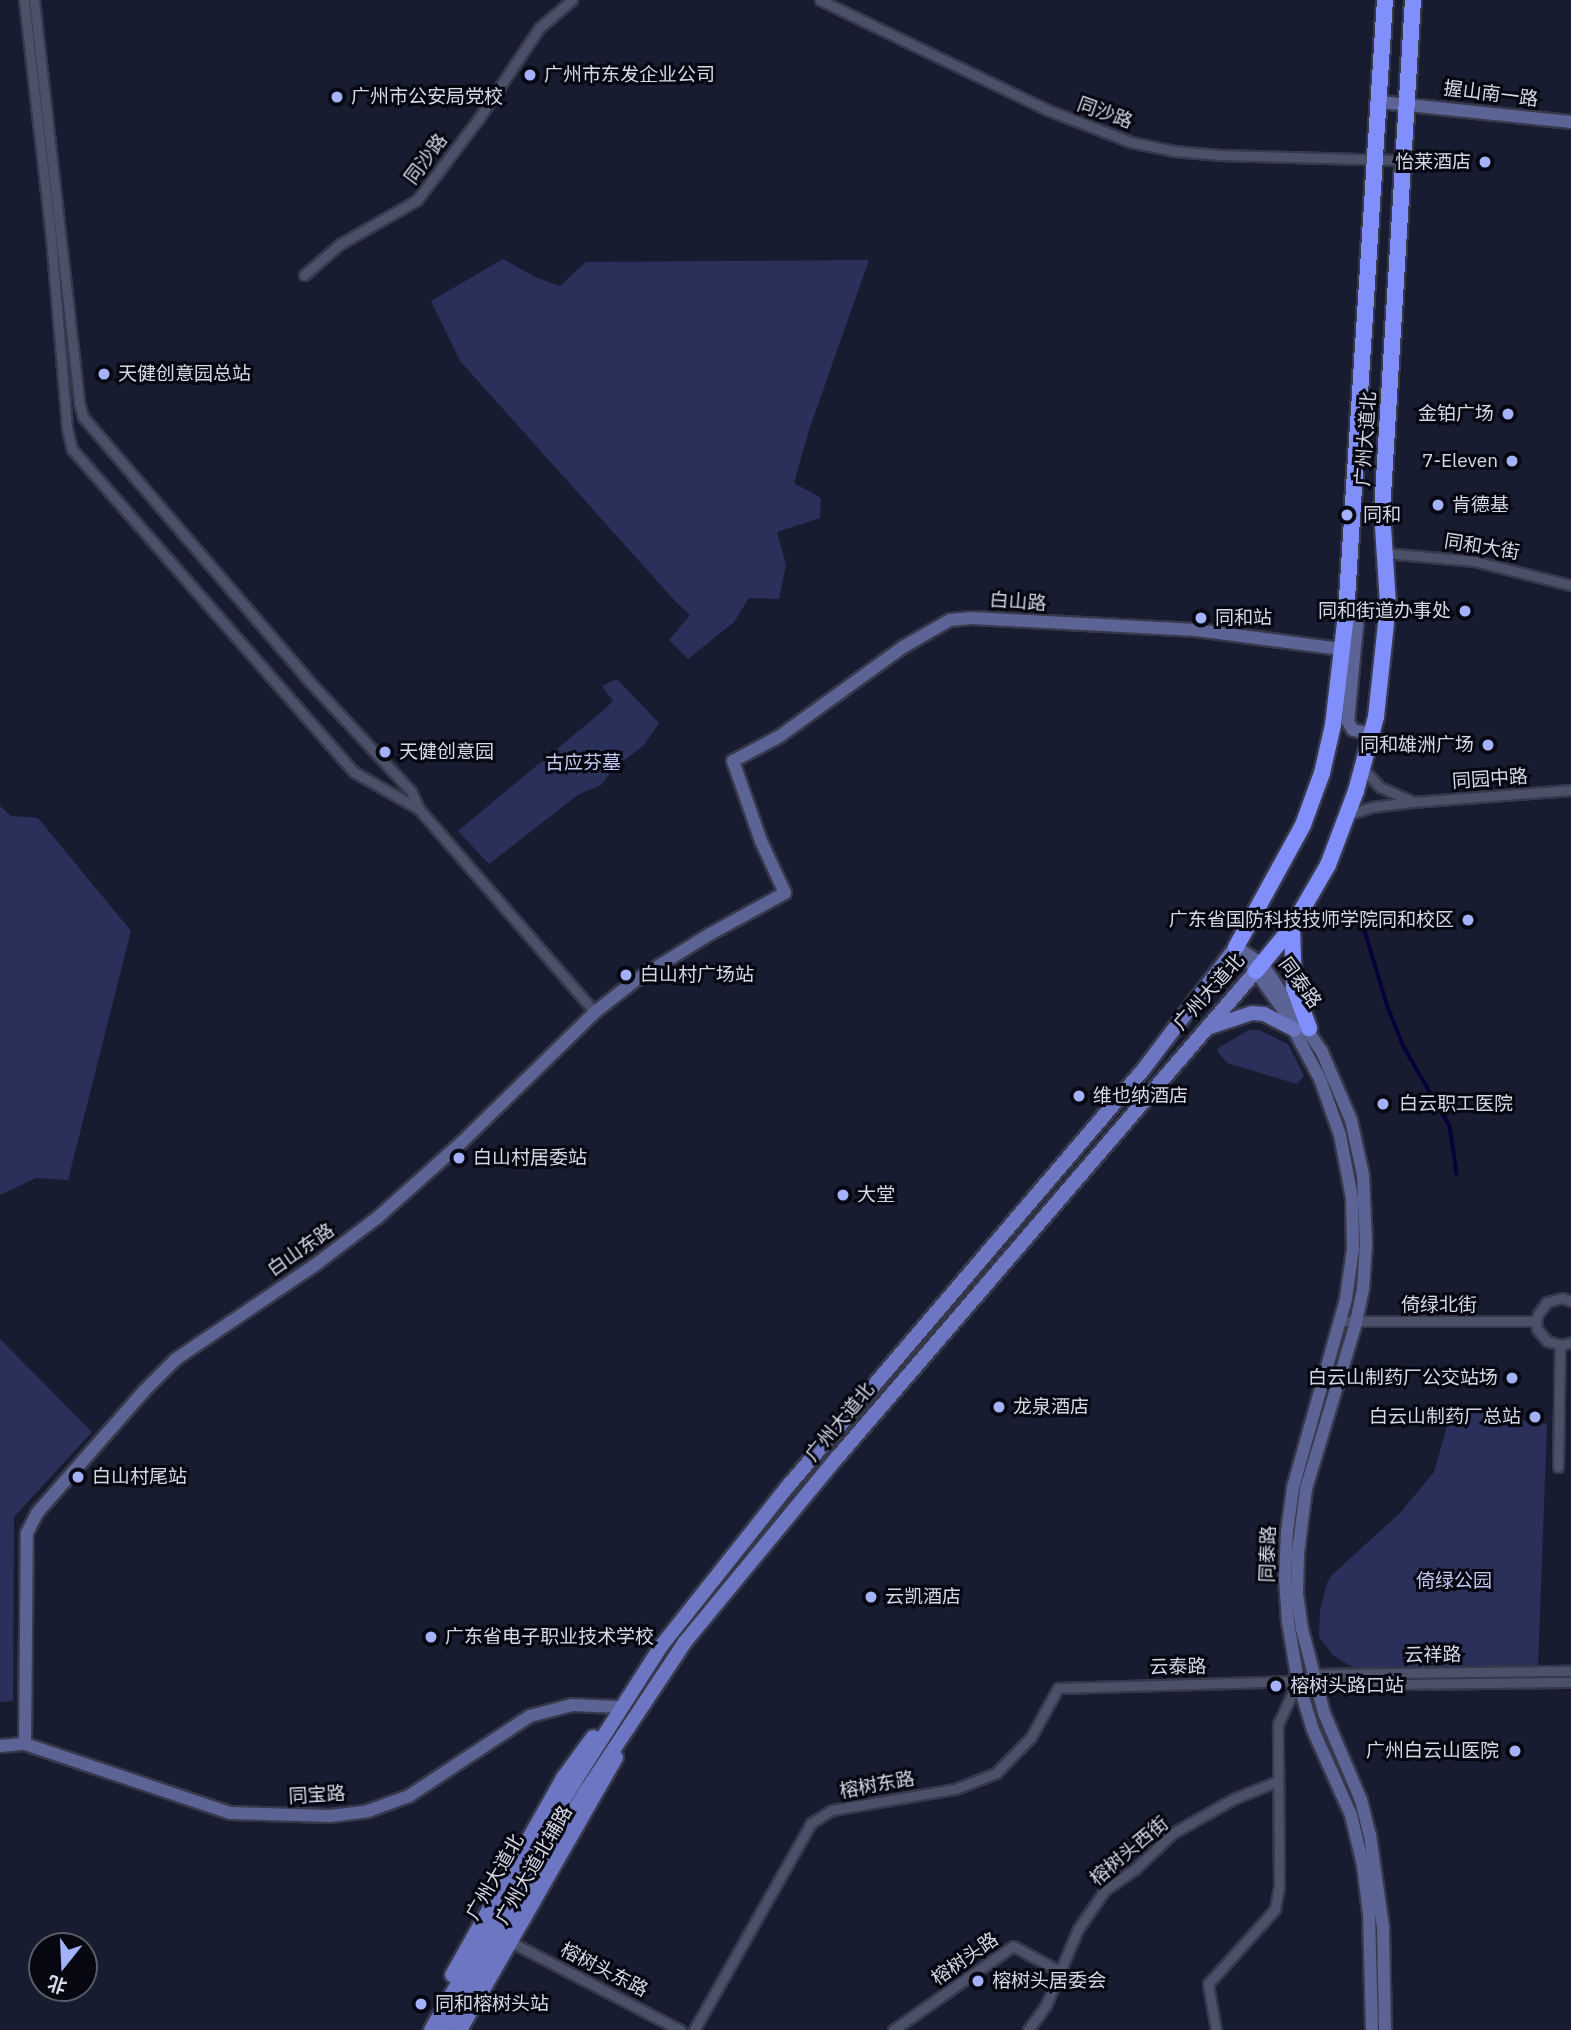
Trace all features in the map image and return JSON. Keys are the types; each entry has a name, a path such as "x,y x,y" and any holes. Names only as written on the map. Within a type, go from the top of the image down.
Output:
{"highway":[{"name":"广州大道北","path":"1236,947 1285,861 1317,790 1333,725 1346,614 1385,0"},
{"name":"广州大道北","path":"1259,967 1292,926 1321,880 1348,815 1372,734 1386,630 1388,586 1382,512 1413,0"},
{"path":"1292,926 1294,987 1301,1029"}],"main road":[{"name":"广州大道北","path":"620,1707 681,1619 774,1504 1107,1114 1191,1011 1236,947"},
{"name":"广州大道北","path":"634,1715 685,1642 750,1562 1202,1030 1259,967"},
{"path":"1202,1030 1252,1013 1264,1014 1301,1029"},
{"path":"1107,1114 1122,1125"},
{"path":"603,1749 620,1707"},
{"name":"广州大道北辅路","path":"421,2030 562,1778 620,1707"},
{"path":"603,1749 634,1715"},
{"name":"广州大道北辅路","path":"460,2030 606,1777 634,1715"},
{"name":"广州大道北","path":"431,2030 603,1749"},
{"name":"广州大道北","path":"444,2030 603,1749"}],"street":[{"path":"24,0 51,237 67,428 72,449 354,772 418,809 595,1012"},
{"path":"34,0 79,402 83,417 309,681 411,791 418,809"},
{"name":"同沙路","path":"304,275 340,244 417,200 459,146 539,27 572,0"},
{"name":"同沙路","path":"820,0 1045,109 1131,142 1196,154 1404,160"},
{"name":"握山南一路","path":"1380,103 1407,103 1571,122"},
{"name":"同和大街","path":"1385,553 1474,561 1571,585"},
{"path":"1346,614 1357,625 1348,722 1353,730 1372,734"},
{"name":"白山路","path":"785,893 761,841 733,761 780,736 902,647 950,620 972,618 1196,629 1341,649"},
{"path":"1363,769 1380,787 1412,802"},
{"name":"同园中路","path":"1348,815 1372,807 1412,802 1571,790"},
{"name":"白山东路","path":"25,1744 27,1533 37,1513 176,1359 316,1265 377,1218 454,1149 595,1012 669,958 785,893"},
{"name":"同泰路","path":"1236,947 1259,967 1301,1029 1346,1106 1363,1175 1366,1265 1356,1323 1315,1452 1300,1528 1297,1594 1315,1680 1332,1734 1361,1800 1370,1835 1381,1908 1385,2030"},
{"name":"同泰路","path":"1301,1029 1326,1096 1347,1168 1353,1249 1342,1321 1298,1470 1288,1520 1286,1601 1298,1681 1313,1730 1344,1798 1359,1845 1369,1914 1372,2030"},
{"path":"1571,1301 1562,1298 1547,1302 1536,1321 1541,1336 1560,1345 1571,1342"},
{"name":"倚绿北街","path":"1342,1321 1536,1321"},
{"path":"1558,1466 1560,1345"},
{"name":"云祥路","path":"1315,1680 1571,1671"},
{"name":"云泰路","path":"1058,1688 1315,1680"},
{"name":"云祥路","path":"1315,1680 1571,1682"},
{"path":"1216,2030 1208,1984 1275,1909 1279,1888 1278,1724 1298,1681"},
{"name":"榕树东路","path":"694,2030 811,1824 832,1810 955,1789 996,1773 1031,1737 1058,1688"},
{"name":"同宝路","path":"0,1746 25,1744 230,1813 330,1816 368,1811 402,1799 441,1777 530,1716 572,1705 620,1707"},
{"name":"榕树头西街","path":"1028,2030 1045,2005 1077,1929 1105,1890 1135,1869 1174,1833 1233,1799 1278,1780"},
{"name":"榕树头东路","path":"511,1942 680,2030"},
{"name":"榕树头路","path":"893,2030 1013,1946 1059,1972"}],"green space":[{"path":"503,259 537,278 560,286 586,262 869,260 809,430 794,483 821,498 820,518 777,532 786,565 779,599 749,598 734,622 688,659 669,640 690,615 460,361 431,301"},
{"name":"古应芬墓","path":"617,679 659,723 644,745 613,769 601,785 579,794 489,864 458,831 605,709 613,701 602,686"},
{"path":"0,806 11,816 38,818 131,931 68,1180 36,1178 0,1195"},
{"path":"1249,1030 1259,1030 1288,1044 1304,1076 1297,1084 1227,1063 1218,1048"},
{"path":"0,1339 92,1432 14,1517 13,1701 0,1702"},
{"name":"倚绿公园","path":"1452,1409 1547,1424 1538,1668 1364,1670 1349,1665 1334,1656 1319,1637 1320,1610 1327,1583 1333,1574 1401,1512 1434,1472"}],"waterway":[{"path":"1358,908 1388,1007 1404,1047 1450,1126 1457,1173"}],"place":[{"name":"广州市东发企业公司","path":"530,75"},
{"name":"广州市公安局党校","path":"337,97"},
{"name":"怡莱酒店","path":"1485,162"},
{"name":"天健创意园总站","path":"104,374"},
{"name":"金铂广场","path":"1508,414"},
{"name":"7-Eleven","path":"1512,461"},
{"name":"肯德基","path":"1438,505"},
{"name":"同和","path":"1347,515"},
{"name":"同和街道办事处","path":"1465,611"},
{"name":"同和站","path":"1201,618"},
{"name":"同和雄洲广场","path":"1488,745"},
{"name":"天健创意园","path":"385,752"},
{"name":"广东省国防科技技师学院同和校区","path":"1468,920"},
{"name":"白山村广场站","path":"626,975"},
{"name":"维也纳酒店","path":"1079,1096"},
{"name":"白云职工医院","path":"1383,1104"},
{"name":"白山村居委站","path":"459,1158"},
{"name":"大堂","path":"843,1195"},
{"name":"白云山制药厂公交站场","path":"1512,1378"},
{"name":"龙泉酒店","path":"999,1407"},
{"name":"白云山制药厂总站","path":"1535,1417"},
{"name":"白山村尾站","path":"78,1477"},
{"name":"云凯酒店","path":"871,1597"},
{"name":"广东省电子职业技术学校","path":"431,1637"},
{"name":"榕树头路口站","path":"1276,1686"},
{"name":"广州白云山医院","path":"1515,1751"},
{"name":"榕树头居委会","path":"978,1981"},
{"name":"同和榕树头站","path":"421,2004"}]}
